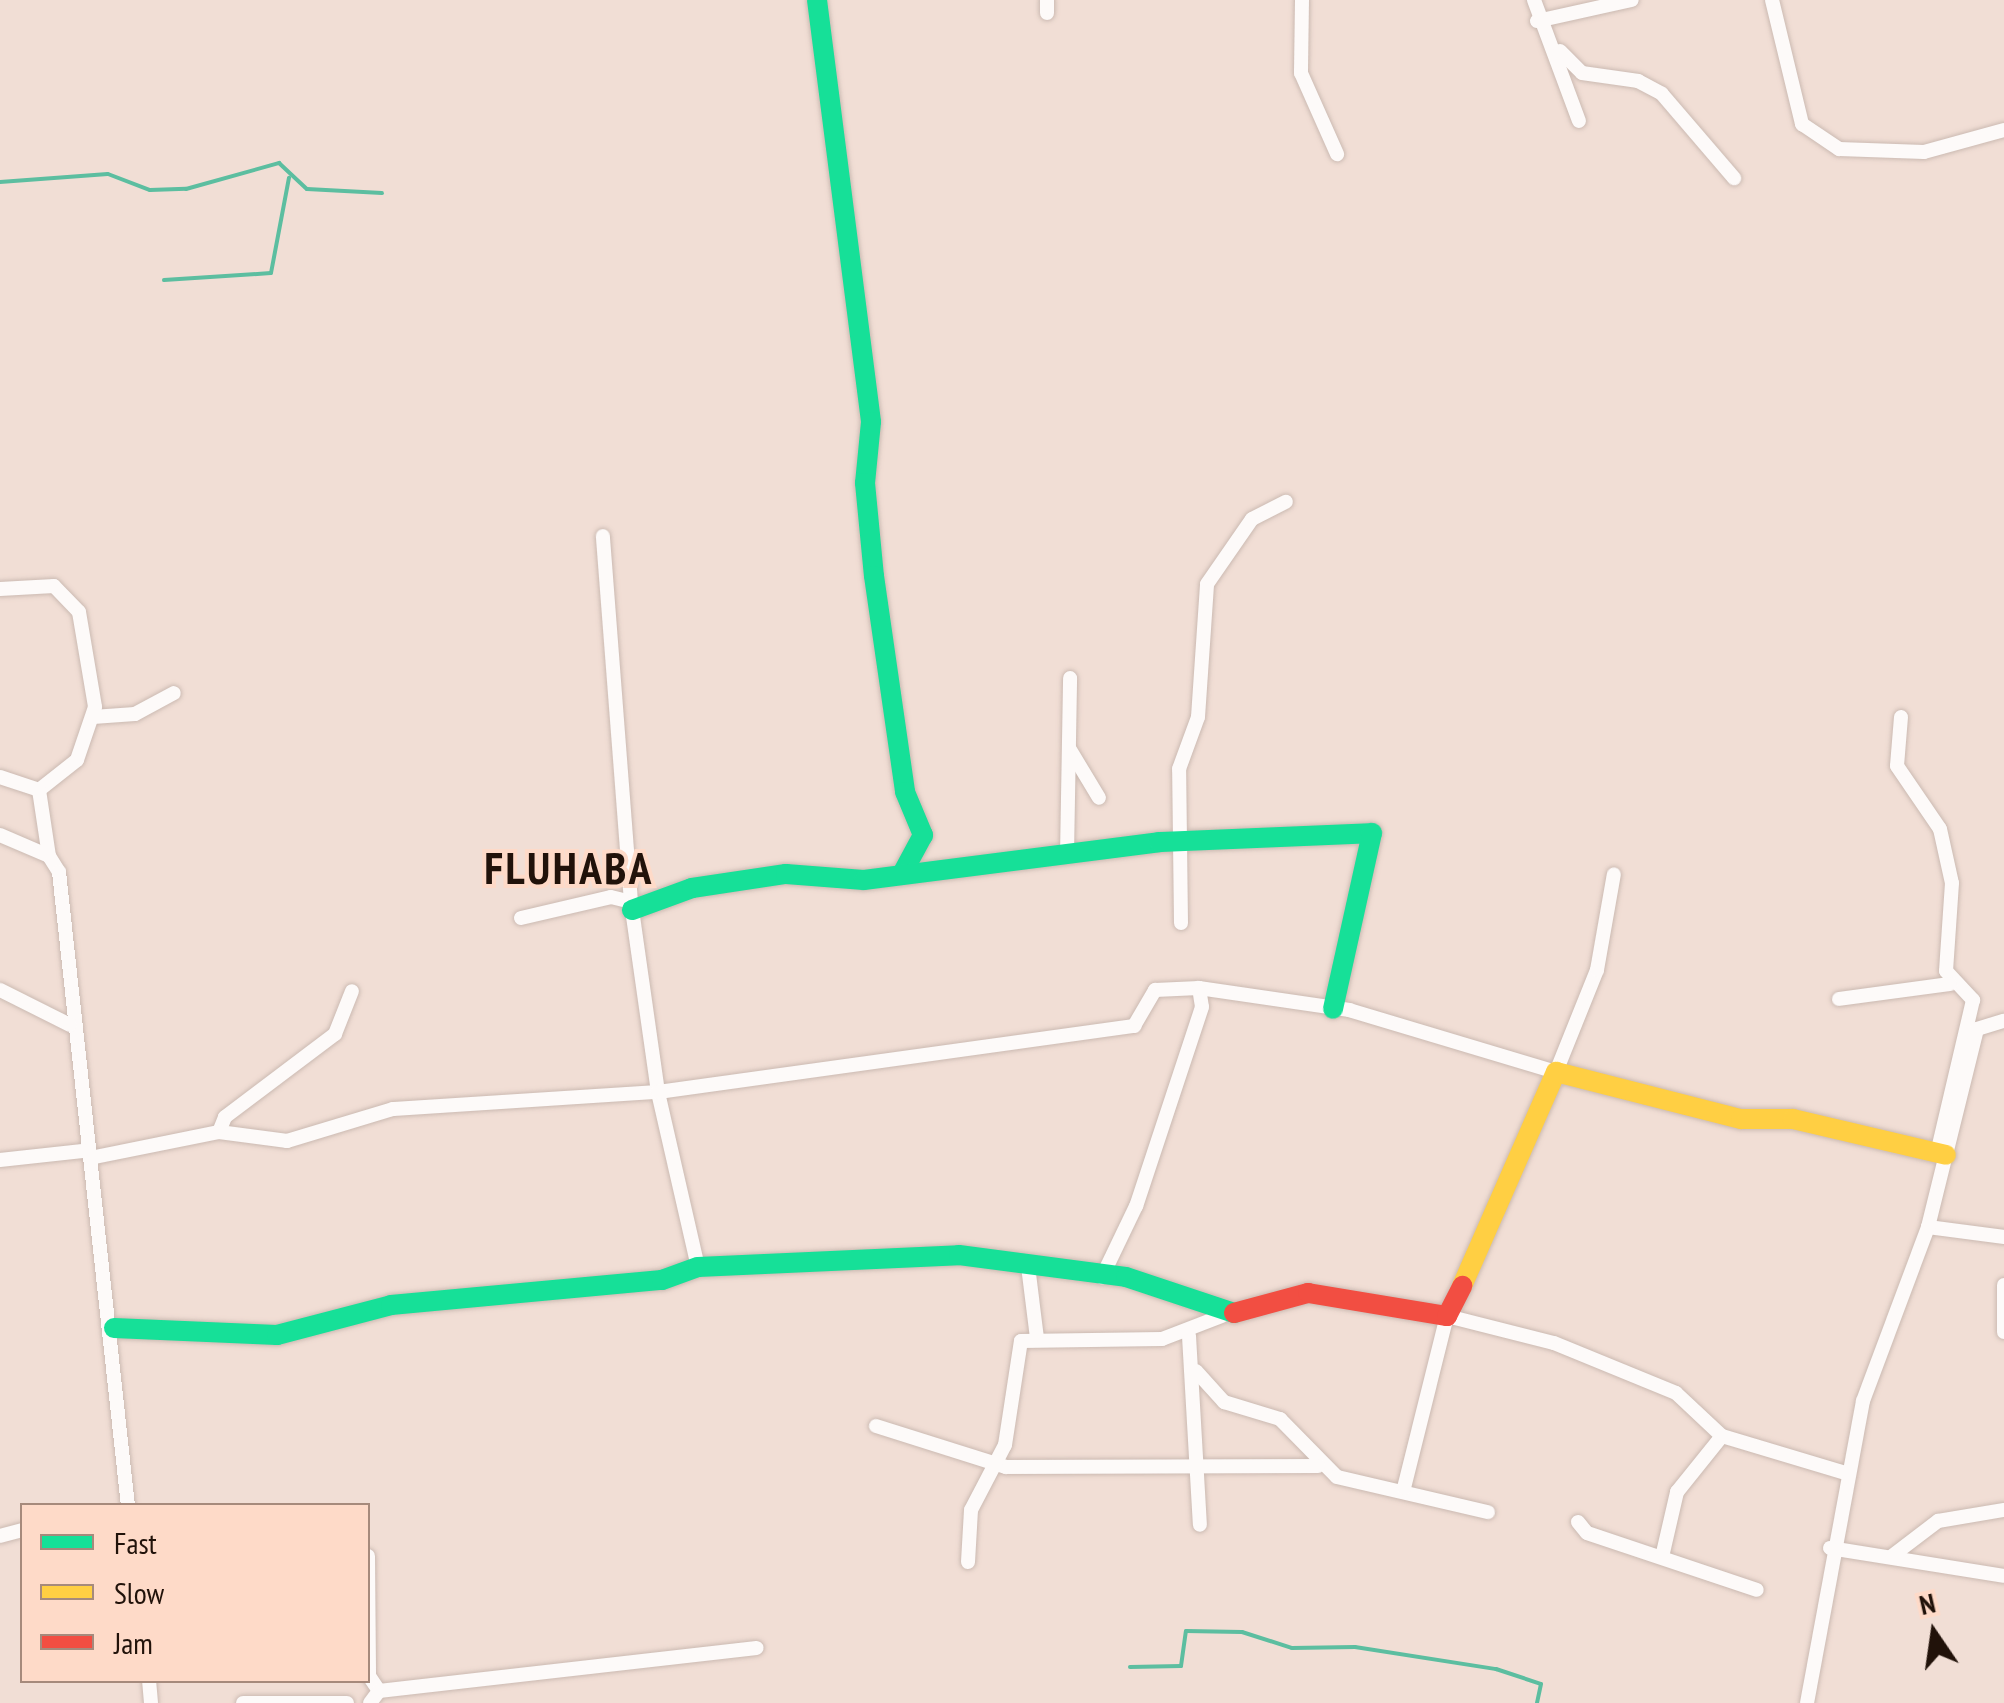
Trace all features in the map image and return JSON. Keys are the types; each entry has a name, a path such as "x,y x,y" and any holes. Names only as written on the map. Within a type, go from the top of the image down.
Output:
{"street":[{"path":"817,0 871,422 865,483 874,576 905,792 922,835 902,874"},
{"path":"1302,0 1302,74 1337,154"},
{"path":"1534,0 1542,40 1594,78 1638,80 1662,94 1734,178"},
{"path":"1537,22 1632,0"},
{"path":"1772,0 1802,124 1840,148 1924,152 2004,130"},
{"path":"1560,51 1579,122"},
{"path":"1181,923 1177,843 1181,755 1198,716 1206,584 1252,518 1286,502"},
{"path":"604,536 631,906 658,1092 698,1267"},
{"path":"0,589 54,586 74,600 93,717 77,760 39,790"},
{"path":"1066,856 1070,678"},
{"path":"93,717 135,714 174,693"},
{"path":"1807,1703 1845,1473 1928,1227 1974,1000 1950,984 1942,956 1952,883 1940,829 1897,766 1900,716"},
{"path":"1068,748 1099,798"},
{"path":"0,776 39,790"},
{"path":"39,790 49,856 59,872 70,1025 114,1328 128,1503"},
{"path":"0,835 49,856"},
{"path":"521,918 610,897 631,906 750,878 902,874 1177,843 1376,837 1333,1009"},
{"path":"1404,1488 1447,1316 1511,1190 1597,970 1614,874"},
{"path":"1839,999 1950,984"},
{"path":"0,1160 87,1154 219,1132 287,1141 393,1109 658,1092 1052,1042 1134,1026 1155,990 1199,988 1333,1009 1741,1119 1793,1119 1942,1154"},
{"path":"1102,1277 1136,1206 1202,1007 1199,988"},
{"path":"0,990 70,1025"},
{"path":"219,1132 224,1117 335,1034 352,990"},
{"path":"1942,1154 1978,1029 2004,1021"},
{"path":"1928,1227 2004,1237"},
{"path":"114,1328 278,1336 390,1304 662,1280 698,1267 959,1255 1102,1277 1126,1277 1222,1316"},
{"path":"1028,1266 1037,1338"},
{"path":"2004,1286 2004,1332"},
{"path":"968,1562 970,1510 1006,1444 1022,1341 1189,1336 1222,1316 1308,1293 1447,1316 1536,1337 1676,1392 1722,1436 1845,1473"},
{"path":"1189,1336 1196,1371 1193,1469 1200,1525"},
{"path":"1196,1371 1224,1402 1280,1420 1318,1466"},
{"path":"876,1426 992,1464 1193,1469 1318,1466 1488,1512"},
{"path":"1662,1557 1677,1492 1722,1436"},
{"path":"1892,1556 1938,1521 2004,1510"},
{"path":"1578,1522 1586,1533 1757,1590"},
{"path":"1830,1548 2004,1576"},
{"path":"374,1697 758,1648"},
{"path":"242,1703 347,1703"}],"waterway":[{"path":"0,182 108,174 150,190 186,189 279,163 307,189 382,193"},
{"path":"164,280 271,273 289,178"},
{"path":"1130,1667 1181,1666 1186,1631 1242,1632 1292,1648 1355,1647 1496,1669 1541,1684 1537,1703"}],"traffic: fast":[{"path":"817,0 871,422 865,483 874,576 905,792 923,835 902,874"},
{"path":"632,910 692,888 786,874 864,880 1159,842 1372,833 1333,1009"},
{"path":"114,1328 277,1335 391,1305 662,1280 698,1267 959,1255 1126,1277 1234,1313"}],"traffic: slow":[{"path":"1462,1286 1556,1072 1741,1119 1793,1119 1946,1155"}],"traffic: jam":[{"path":"1234,1313 1308,1293 1447,1316 1462,1286"}],"district":[{"name":"FLUHABA","path":"569,868"}]}
